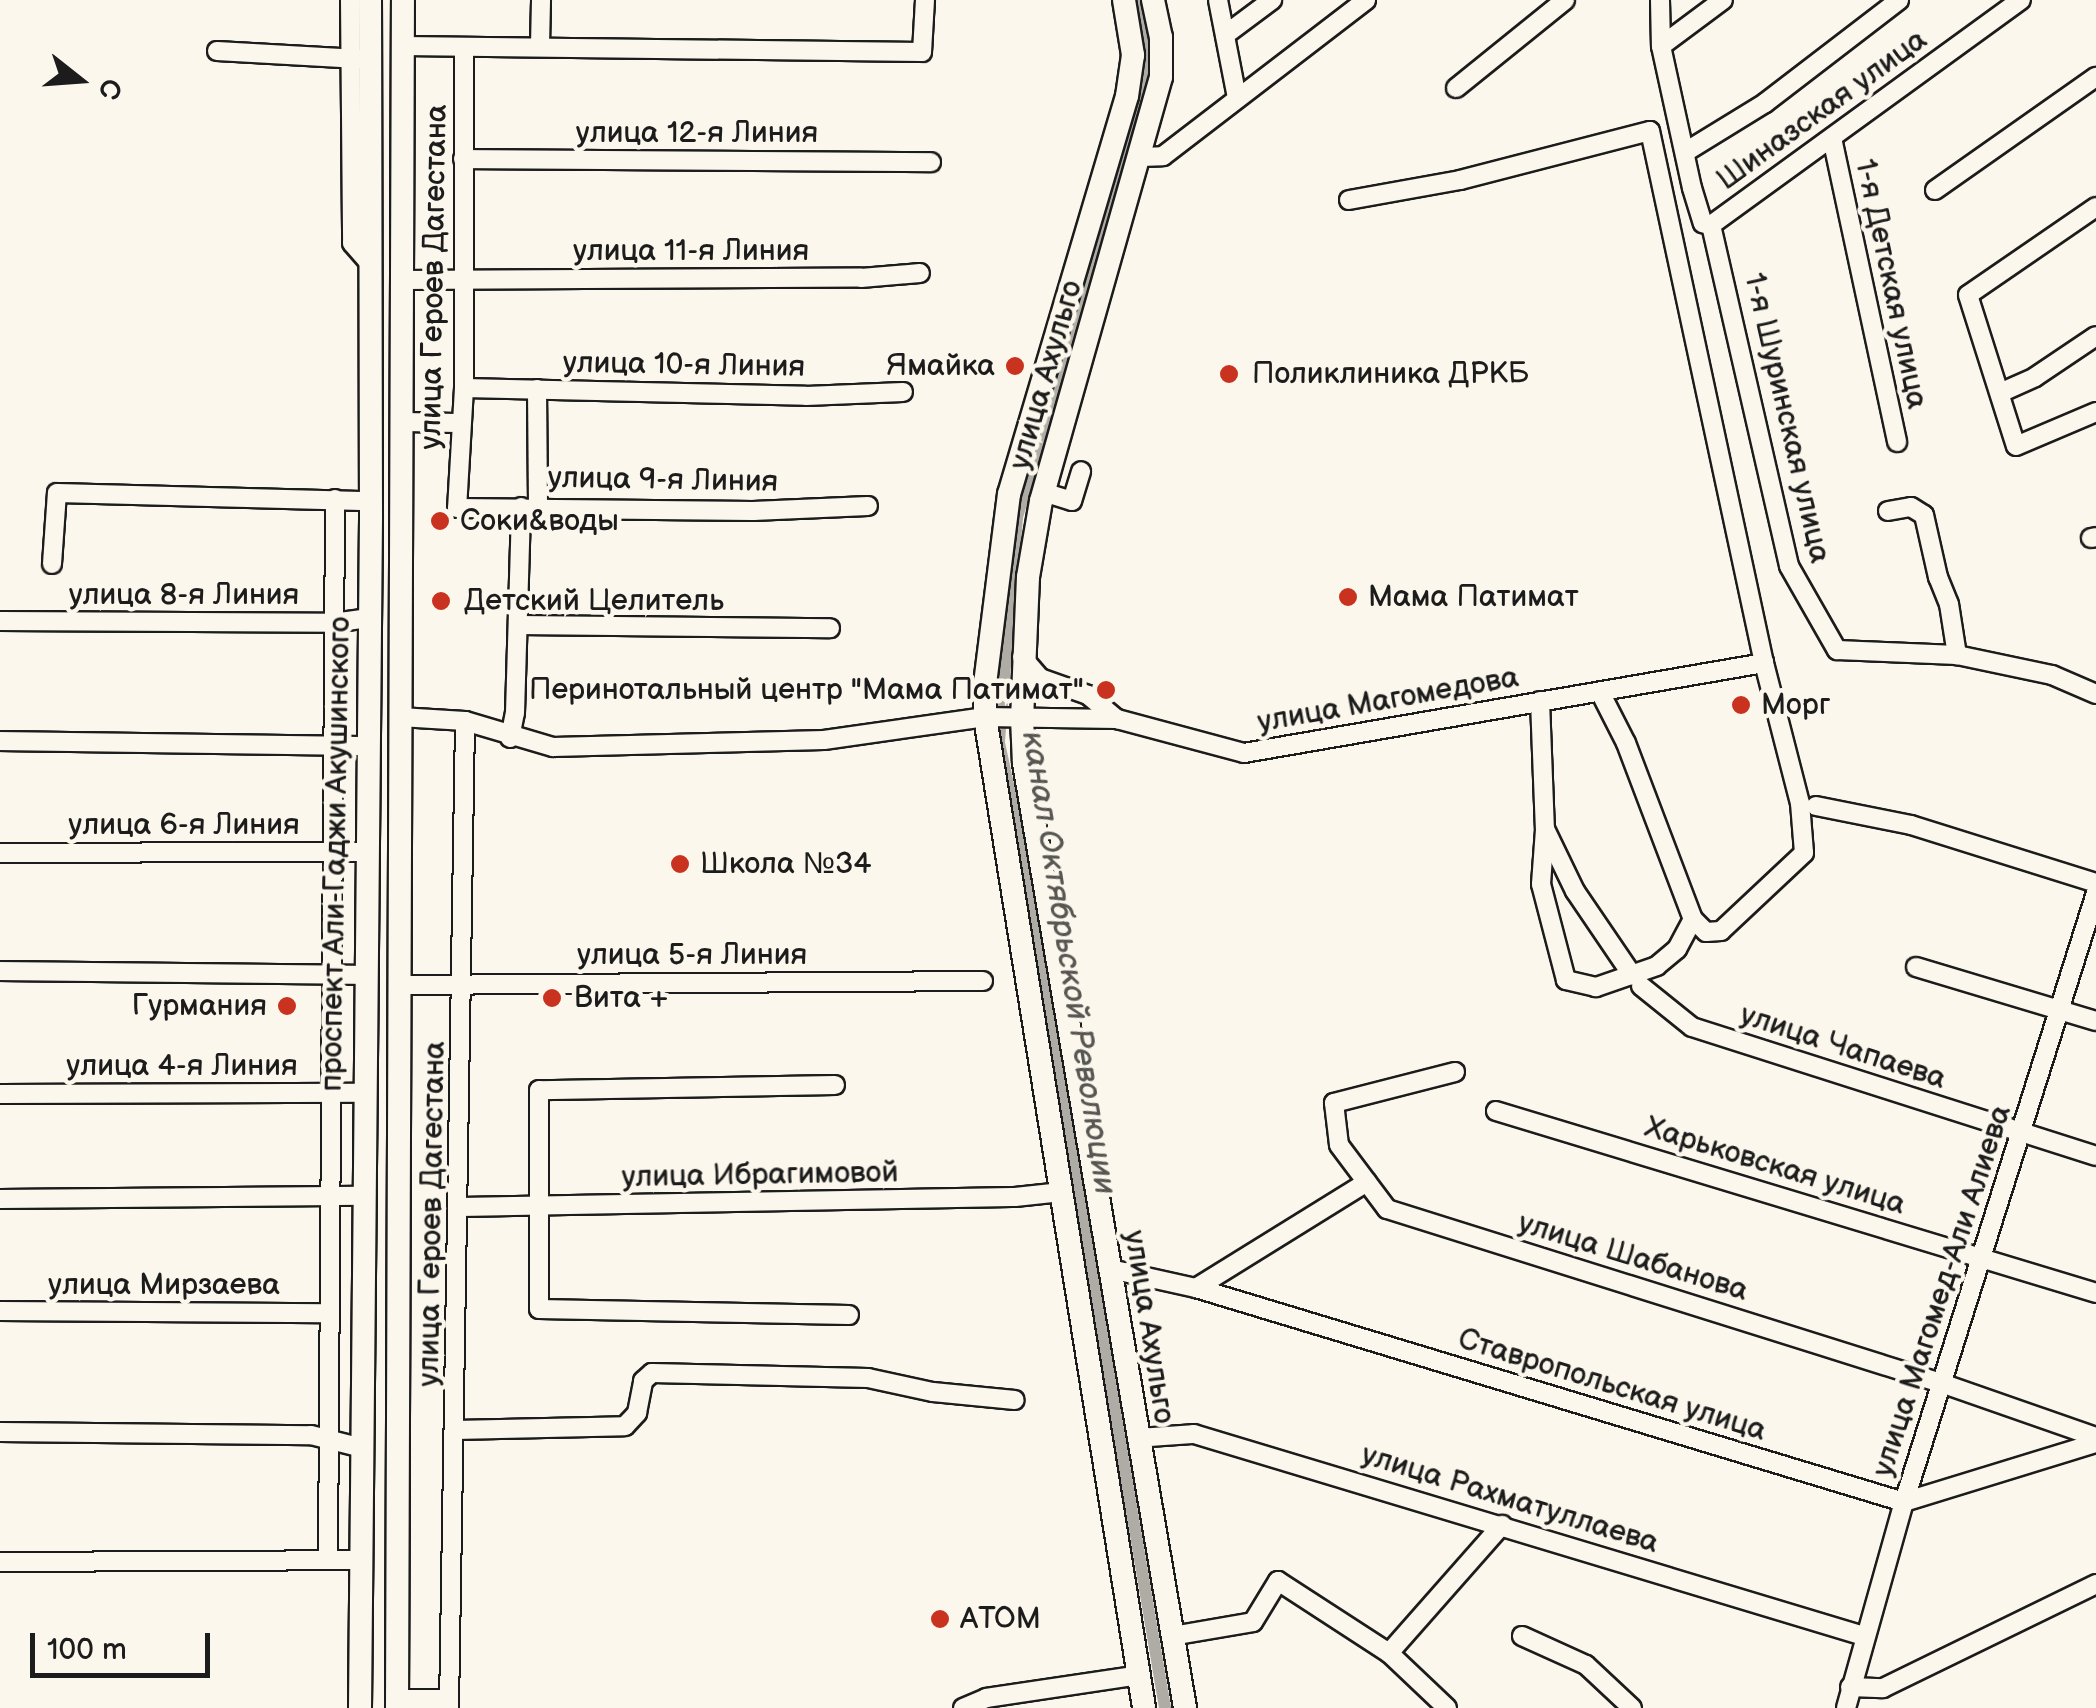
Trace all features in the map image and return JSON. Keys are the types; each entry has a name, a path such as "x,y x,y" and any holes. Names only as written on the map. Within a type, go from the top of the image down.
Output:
{"main road":[{"name":"проспект Али-Гаджи Акушинского","path":"360,1708 371,501 370,264 360,59 370,0"},
{"name":"проспект Али-Гаджи Акушинского","path":"397,1704 403,0"},
{"path":"1124,0 1133,55 1130,82 1009,494 985,685 985,717 1144,1708"},
{"name":"улица Ахульго","path":"1153,0 1163,63 1140,157 1043,492 1028,577 1018,718 1184,1708"},
{"path":"370,264 385,251 394,251 403,271"},
{"path":"364,1358 378,1370 388,1370 398,1357"}],"street":[{"path":"216,51 360,59 350,0"},
{"path":"540,45 541,0"},
{"path":"403,46 922,52 925,0"},
{"path":"1218,0 1238,98"},
{"path":"1225,35 1272,0"},
{"path":"1140,157 1163,156 1366,0"},
{"path":"1456,88 1565,0"},
{"name":"1-я Шуринская улица","path":"1660,0 1662,46 1789,566 1830,641 1836,650 1851,654 1956,655 2052,674 2096,694"},
{"path":"1662,46 1723,0"},
{"path":"1687,151 1765,103 1898,0"},
{"name":"Шиназская улица","path":"1707,224 2021,0"},
{"name":"улица Героев Дагестана","path":"457,508 464,388 464,47"},
{"path":"1936,190 2096,77"},
{"path":"1349,200 1460,180 1650,130 1764,663 1800,803 1804,853 1721,931 1706,932 1694,919 1626,743 1600,692"},
{"name":"1-я Детская улица","path":"1832,138 1897,442"},
{"name":"улица 12-я Линия","path":"463,159 932,162"},
{"path":"2096,206 1968,295 2002,392 2016,446 2096,412"},
{"name":"улица 11-я Линия","path":"403,271 463,280 861,278 920,274"},
{"path":"2002,392 2035,377 2096,336"},
{"name":"улица 10-я Линия","path":"464,388 806,396 903,392"},
{"path":"510,738 537,390"},
{"path":"400,422 461,423"},
{"path":"1043,492 1072,501 1082,471"},
{"path":"52,564 57,493 371,501"},
{"path":"328,1560 328,1093 336,500"},
{"name":"улица 9-я Линия","path":"457,508 753,510 868,506"},
{"path":"1888,511 1911,507 1924,515 1938,577 1949,604 1956,655"},
{"name":"улица 8-я Линия","path":"0,621 334,623 368,618"},
{"path":"519,625 830,628"},
{"path":"1022,657 1040,678 1088,696 1117,719"},
{"name":"улица Магомедова","path":"985,717 1117,719 1244,753 1764,663"},
{"path":"1540,701 1545,829 1541,884 1566,980 1596,987 1637,980 1677,950 1694,919"},
{"path":"400,717 465,721 510,738 553,747 824,740 985,717"},
{"name":"улица Героев Дагестана","path":"449,1704 464,984 465,721"},
{"path":"0,741 369,746"},
{"path":"1816,806 1911,825 2096,883"},
{"name":"улица Чапаева","path":"1545,829 1575,891 1637,980 1692,1027 2096,1156"},
{"name":"улица 6-я Линия","path":"0,853 367,852"},
{"name":"улица Магомед-Али Алиева","path":"1846,1708 1904,1502 2096,893"},
{"path":"1916,967 2096,1021"},
{"path":"0,970 364,975"},
{"name":"улица 5-я Линия","path":"401,986 984,981"},
{"name":"улица Шабанова","path":"1454,1072 1334,1103 1339,1145 1387,1209 1941,1383 2096,1440"},
{"path":"835,1085 539,1090 539,1308 849,1315"},
{"name":"улица 4-я Линия","path":"0,1094 364,1093"},
{"name":"Харьковская улица","path":"1496,1111 2096,1292"},
{"path":"1196,1288 1367,1182"},
{"name":"улица Ибрагимовой","path":"460,1207 1015,1197 1062,1192"},
{"path":"0,1199 364,1196"},
{"name":"Ставропольская улица","path":"1110,1269 1196,1288 1904,1502"},
{"name":"улица Мирзаева","path":"0,1311 327,1314"},
{"path":"454,1430 625,1426 637,1413 643,1381 652,1373 868,1378 932,1392 1014,1400"},
{"path":"0,1432 326,1438 339,1446 362,1448"},
{"name":"улица Рахматуллаева","path":"1136,1438 1194,1434 1864,1636"},
{"path":"1904,1502 2096,1440"},
{"path":"1389,1653 1502,1525"},
{"path":"0,1562 361,1560"},
{"path":"1172,1636 1253,1622 1278,1581 1389,1653 1447,1708"},
{"path":"1850,1687 1882,1688 2096,1584"},
{"path":"1522,1636 1586,1666 1632,1708"},
{"path":"963,1708 986,1698 1139,1675"},
{"path":"397,1704 449,1704"}],"waterway":[{"name":"канал Октябрьской Революции","path":"1141,0 1149,58 1142,103 1017,517 999,743 1014,812 1165,1708"}],"place":[{"name":"Ямайка","path":"1015,366"},
{"name":"Поликлиника ДРКБ","path":"1229,374"},
{"name":"Соки&воды","path":"440,521"},
{"name":"Мама Патимат","path":"1348,597"},
{"name":"Детский Целитель","path":"441,601"},
{"name":"Перинотальный центр \"Мама Патимат\"","path":"1106,690"},
{"name":"Морг","path":"1741,705"},
{"name":"Школа №34","path":"680,864"},
{"name":"Вита +","path":"552,998"},
{"name":"Гурмания","path":"287,1006"},
{"name":"АТОМ","path":"940,1619"}]}
